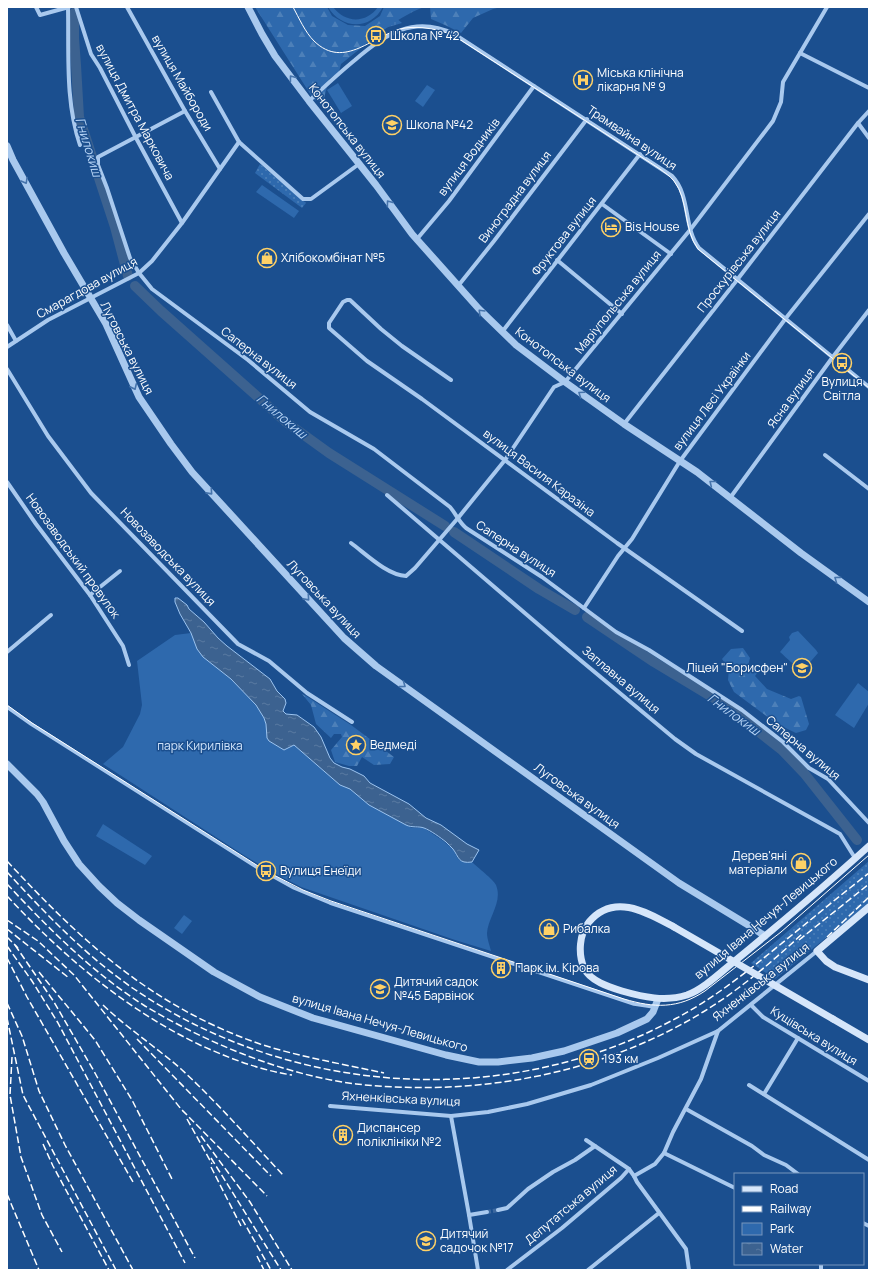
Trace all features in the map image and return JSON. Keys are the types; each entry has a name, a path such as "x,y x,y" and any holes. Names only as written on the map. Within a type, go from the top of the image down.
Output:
{"main road":[{"name":"вулиця Івана Нечуя-Левицького","path":"658,999 680,997 698,989 765,936 869,846"},
{"path":"658,999 643,997 619,990 599,982 590,975 584,967 582,961 581,947 582,934 589,922 594,917 607,909 621,906 642,911 674,927 869,1040"},
{"name":"Яхненківська вулиця","path":"817,951 869,907"},
{"path":"817,951 826,961 835,967 869,980"}],"street":[{"path":"36,7 40,15 69,7 68,71 71,110 80,145"},
{"name":"вулиця Дмитра Марковича","path":"76,7 91,54 100,68 182,223"},
{"name":"вулиця Майбороди","path":"127,7 185,111 220,169"},
{"name":"Конотопська вулиця","path":"248,7 275,56 308,101 417,239 479,309 502,332 516,345 565,382 624,424 697,472 800,553 869,602"},
{"name":"Маріупольська вулиця","path":"351,542 376,562 394,573 406,576 415,568 505,460 554,387 565,382 622,314 690,230 774,121 780,102 783,82 827,7"},
{"name":"Трамвайна вулиця","path":"308,101 365,51 386,36 412,27 429,26 442,29 459,37 668,172 677,181 682,193 690,230 694,241 699,248 869,387"},
{"path":"800,53 869,88"},
{"name":"вулиця Водників","path":"417,239 449,201 534,86"},
{"path":"211,92 240,142 303,199 311,199 359,164"},
{"name":"Саперна вулиця","path":"185,111 135,136 98,157 97,162 130,258 139,273 152,289 248,360 310,412 374,449 450,507 460,523 466,528 542,577 616,632 649,650 742,710 783,742 809,768 828,780 869,823"},
{"name":"Проскурівська вулиця","path":"624,424 858,123 869,111"},
{"name":"Виноградна вулиця","path":"458,286 587,120"},
{"path":"858,123 869,138"},
{"name":"Смарагдова вулиця","path":"7,347 48,320 139,273 152,261 182,223 240,142"},
{"name":"Луговська вулиця","path":"7,146 13,160 106,324 139,397 192,472 344,638 376,666 679,882 765,936"},
{"name":"Фруктова вулиця","path":"502,332 640,154"},
{"path":"602,204 670,254"},
{"name":"вулиця Лесі Українки","path":"584,608 618,556 632,539 680,461 785,319 869,214"},
{"path":"557,260 622,314"},
{"name":"вулиця Василя Каразіна","path":"451,380 380,329 350,300 343,302 329,321 329,326 367,361 505,460 589,523 742,632"},
{"name":"Ясна вулиця","path":"730,499 832,357 869,310"},
{"path":"7,325 16,341"},
{"name":"Новозаводська вулиця","path":"7,369 48,436 91,493 238,644 268,661 307,693 352,722"},
{"path":"825,454 869,489"},
{"name":"Новозаводський провулок","path":"7,482 36,524 90,595 123,646 129,665"},
{"name":"Заплавна вулиця","path":"387,495 561,644 675,739 696,754 840,834 855,858"},
{"path":"90,595 120,571"},
{"path":"7,652 51,615"},
{"path":"7,707 31,724 253,865 294,888 330,903 634,1004 655,1008"},
{"name":"вулиця Івана Нечуя-Левицького","path":"7,764 43,802 64,841 79,864 117,903 214,972 243,989 287,1009 313,1018 446,1055 468,1060 488,1062 536,1057 586,1044 638,1024 647,1019 653,1012 658,999"},
{"name":"Яхненківська вулиця","path":"330,1106 451,1116 488,1112 521,1105 590,1085 658,1058 718,1031 817,951"},
{"name":"Кущівська вулиця","path":"751,1005 763,1017 869,1081"},
{"path":"634,1176 655,1164 664,1153 673,1132 701,1079 718,1031"},
{"path":"764,1094 798,1038"},
{"path":"749,1085 869,1160"},
{"path":"686,1109 752,1146 764,1155 786,1165 797,1173"},
{"path":"451,1116 470,1215 478,1270"},
{"path":"586,1140 629,1169 686,1249 689,1270"},
{"path":"498,1210 506,1208 553,1172 575,1160 595,1146"},
{"path":"664,1153 734,1188"},
{"name":"Депутатська вулиця","path":"507,1270 568,1223 621,1178 629,1169"},
{"path":"470,1215 487,1212"},
{"path":"588,1270 659,1213"}],"green space":[{"path":"255,7 327,7 332,16 348,25 365,26 380,16 384,7 424,7 391,25 341,64 339,72 329,79 323,102 314,100"},
{"path":"328,7 333,7 349,19 362,19 373,13 378,7 383,7 371,20 356,24 340,20"},
{"path":"430,7 501,7 473,18 461,33 431,19"},
{"path":"396,18 402,23 375,31 374,26"},
{"path":"338,83 352,106 341,113 327,90"},
{"path":"427,85 435,90 423,107 415,101"},
{"path":"260,164 306,203 302,208 255,173"},
{"path":"262,185 299,211 294,218 256,192"},
{"path":"798,631 818,653 805,668 798,667 780,652 790,640 789,637 792,633"},
{"name":"парк Кирилівка","path":"191,633 197,649 203,657 231,679 256,705 264,718 267,738 269,741 284,750 294,745 340,785 350,789 369,805 412,828 424,828 453,849 458,859 472,862 492,880 496,885 498,897 487,933 491,951 301,887 242,854 103,764 123,747 140,714 142,705 137,661 175,635"},
{"path":"743,648 750,658 747,669 755,668 758,672 755,676 767,689 791,699 799,696 801,697 809,724 806,730 796,733 777,724 734,692 728,680 729,669 722,659 731,649"},
{"path":"858,683 869,692 869,703 854,728 835,715"},
{"path":"302,694 351,725 394,757 390,764 374,765 362,757 357,766 349,766 335,762 331,750 342,737 341,734 334,734 331,738 316,724 311,705"},
{"path":"103,824 152,856 145,865 96,836"},
{"path":"869,861 869,903 775,979 751,963"},
{"path":"184,915 192,921 182,934 174,928"}],"water":[{"path":"175,598 178,598 187,605 189,609 227,646 270,679 277,691 285,699 286,703 283,711 286,714 297,715 314,727 321,737 330,758 334,763 364,776 370,783 409,804 426,818 441,825 467,844 479,850 472,862 461,861 446,842 429,830 422,827 406,825 369,805 350,789 340,785 294,745 284,750 269,741 267,738 264,718 256,705 231,679 203,657 197,649 191,633 180,614"}],"waterway":[{"name":"Гнилокиш","path":"74,13 74,38 79,117 115,227 128,276"},
{"name":"Гнилокиш","path":"135,286 286,422 329,453 445,526"},
{"name":"Гнилокиш","path":"454,532 539,589 575,610"},
{"name":"Гнилокиш","path":"587,617 654,662 722,703 782,750 804,773 857,840"}],"tunnel":[{"path":"487,1212 498,1210"}],"tram line":[{"path":"293,7 305,29 314,41 325,49 337,52 348,52 405,28 429,28 453,35 660,169 672,179 679,189 690,233 698,249 869,388"},
{"path":"7,705 32,723 266,871 303,890 331,901 624,999 646,1004 675,1004 695,997 705,991 781,932 869,855"}],"railway":[{"path":"7,861 63,919 92,945 153,991 186,1011 221,1029 275,1049 384,1073"},
{"path":"7,872 52,919 99,963 134,989 195,1025 261,1052 329,1070 398,1078 469,1078 538,1069 606,1050 671,1021 723,989 869,873"},
{"path":"7,884 55,934 107,979 145,1006 194,1033 247,1056 301,1073 329,1080 356,1084 401,1087 446,1087 491,1084 579,1066 622,1052 663,1034 716,1004 754,976 802,934"},
{"path":"799,940 869,884"},
{"path":"7,896 50,940 96,980 146,1015 172,1031 200,1045 256,1067 292,1075"},
{"path":"827,937 869,897"},
{"path":"7,920 38,941 74,975 181,1109 267,1196"},
{"path":"7,929 69,978"},
{"path":"7,937 18,948"},
{"path":"15,945 54,1002 95,1073 195,1258"},
{"path":"7,946 32,981 58,1023 185,1263"},
{"path":"7,958 27,997 133,1182"},
{"path":"39,972 95,1040 132,1100 173,1181"},
{"path":"7,1003 22,1036 39,1091 65,1145 133,1270"},
{"path":"103,1005 181,1069 283,1175"},
{"path":"7,1018 23,1095 116,1270"},
{"path":"137,1039 271,1176"},
{"path":"12,1057 10,1095 21,1157 42,1215 62,1252"},
{"path":"187,1119 212,1164"},
{"path":"201,1136 250,1202 292,1270"},
{"path":"43,1144 53,1166 109,1270"},
{"path":"211,1158 281,1270"},
{"path":"211,1167 241,1226"},
{"path":"7,1194 39,1270"},
{"path":"242,1219 271,1270"},
{"path":"257,1256 264,1270"}],"place":[{"name":"Школа № 42","path":"376,36"},
{"name":"Міська клінічна лікарня № 9","path":"583,80"},
{"name":"Школа №42","path":"392,125"},
{"name":"Bis House","path":"611,227"},
{"name":"Хлібокомбінат №5","path":"267,258"},
{"name":"Вулиця Світла","path":"842,363"},
{"name":"Ліцей \"Борисфен\"","path":"802,668"},
{"name":"Ведмеді","path":"356,745"},
{"name":"Дерев'янi матерiали","path":"801,863"},
{"name":"Вулиця Енеїди","path":"266,871"},
{"name":"Рибалка","path":"549,929"},
{"name":"Парк ім. Кірова","path":"501,968"},
{"name":"Дитячий садок №45 Барвінок","path":"380,989"},
{"name":"193 км","path":"589,1059"},
{"name":"Диспансер поліклініки №2","path":"343,1135"},
{"name":"Дитячий садочок №17","path":"426,1241"}]}
